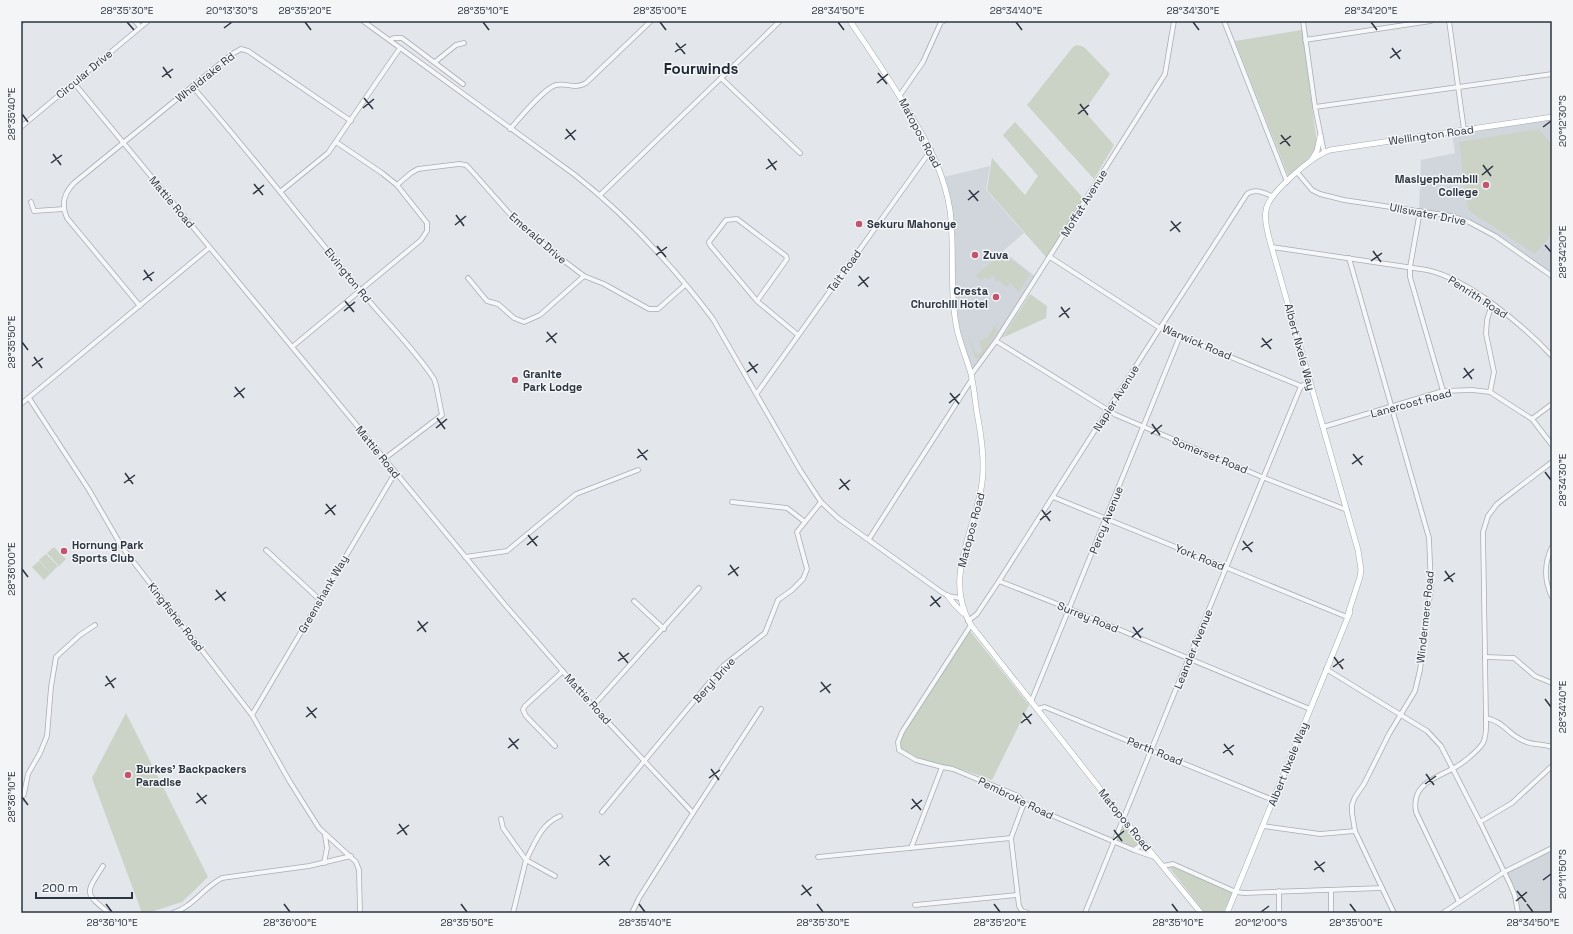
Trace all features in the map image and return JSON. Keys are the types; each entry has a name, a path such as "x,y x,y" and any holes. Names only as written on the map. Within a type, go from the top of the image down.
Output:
{"main road":[{"name":"Matopos Road","path":"850,21 900,94 939,167 948,197 952,234 955,317 960,341 972,377 982,451 983,482 981,496 960,567 960,598 965,615 969,623 1031,702 1201,913"},
{"name":"Wellington Road","path":"1312,160 1324,152 1363,144 1552,117"},
{"path":"1312,160 1317,151 1320,137"},
{"name":"Albert Nxele Way","path":"1227,913 1348,616 1363,570 1348,510 1268,233 1265,215 1267,205 1272,196 1312,160"},
{"path":"948,596 965,615"}],"street":[{"path":"135,21 140,27"},
{"name":"Circular Drive","path":"21,126 148,21"},
{"path":"363,21 600,195 640,234 713,319 800,470 821,502 838,518 948,596 960,598"},
{"path":"510,129 551,87 559,85 580,86 586,83 651,21"},
{"path":"600,195 780,21"},
{"path":"900,94 923,62 942,21"},
{"name":"Moffat Avenue","path":"869,539 1050,257 1165,74 1174,21"},
{"path":"1224,21 1287,182"},
{"path":"1303,21 1315,107 1324,152"},
{"path":"1305,40 1431,21"},
{"path":"1449,21 1464,130"},
{"path":"390,40 394,38 402,38 463,84"},
{"path":"435,62 456,45 464,43"},
{"path":"280,192 319,161 336,142 400,48"},
{"name":"Wheldrake Rd","path":"64,209 64,201 70,188 192,86 239,50 243,49 248,51 351,121"},
{"path":"1315,107 1552,74"},
{"path":"721,78 800,154"},
{"name":"Mattie Road","path":"74,83 465,557 593,706 693,813"},
{"name":"Elvington Rd","path":"192,86 408,346 430,374 436,385 442,415 384,460"},
{"path":"292,347 421,240 428,228 425,220 397,185 336,142"},
{"name":"Tait Road","path":"757,393 931,150"},
{"name":"Emerald Drive","path":"397,185 410,172 418,169 459,164 466,166 516,221 584,276 604,284 649,309 654,310 658,309 685,285"},
{"name":"Ullswater Drive","path":"1297,172 1312,190 1320,194 1344,200 1420,211 1456,218 1475,224 1495,236 1552,276"},
{"name":"Napier Avenue","path":"969,623 977,614 999,581 1247,194 1254,191 1259,191 1272,196"},
{"path":"31,202 34,211 64,209 67,218 140,306"},
{"path":"1420,211 1410,267 1410,277 1443,392"},
{"path":"757,301 787,258 737,219 726,220 709,242 710,245 757,301 798,335"},
{"name":"Penrith Road","path":"1272,247 1410,267 1444,274 1492,304 1520,326 1552,356"},
{"path":"21,404 210,248"},
{"name":"Warwick Road","path":"1050,257 1160,328 1300,386"},
{"name":"Windermere Road","path":"1349,258 1429,538 1431,588 1418,680 1413,696 1389,734 1364,784 1355,797 1352,812 1355,831 1394,913"},
{"path":"468,278 487,301 498,304 514,318 524,322 540,315 584,276"},
{"path":"1490,392 1494,372 1486,334 1492,304"},
{"name":"Percy Avenue","path":"1031,702 1107,519 1180,336"},
{"name":"Somerset Road","path":"996,341 1116,415 1143,428 1262,477 1348,510"},
{"path":"1300,386 1310,382"},
{"name":"Leander Avenue","path":"1085,913 1300,386"},
{"name":"Lanercost Road","path":"1323,427 1443,392 1460,390 1490,392 1532,419 1552,445"},
{"name":"Kingfisher Road","path":"29,398 89,490 122,548 252,715 316,824 324,834 351,856"},
{"path":"1532,419 1552,404"},
{"path":"1459,902 1418,818 1415,808 1417,797 1421,787 1435,776 1454,769 1480,747 1486,734 1483,536 1486,522 1488,516 1497,504 1552,462"},
{"path":"465,557 506,551 576,494 638,470"},
{"name":"Greenshank Way","path":"252,715 395,473"},
{"name":"York Road","path":"1053,496 1226,568 1348,616"},
{"path":"732,502 787,508 805,522"},
{"name":"Beryl Drive","path":"644,760 723,666 765,633 778,600 792,590 803,578 807,569 797,532 821,502"},
{"path":"1552,546 1548,556 1546,575 1549,591 1552,597"},
{"path":"266,550 320,600"},
{"name":"Surrey Road","path":"999,581 1310,709"},
{"path":"593,706 664,629 699,588"},
{"path":"634,601 664,629"},
{"name":"Pembroke Road","path":"969,623 902,732 898,742 898,747 902,753 916,760 953,769 1018,796 1024,803 1046,814 1134,850 1156,857"},
{"path":"21,800 24,794 28,774 40,753 47,736 51,687 56,657 80,635 95,625"},
{"path":"1485,657 1514,658 1535,676 1552,683"},
{"path":"1326,669 1427,731 1436,739 1446,753 1504,872 1515,896 1518,913"},
{"path":"555,746 526,716 523,710 525,706 563,671"},
{"name":"Perth Road","path":"1037,709 1045,707 1273,800"},
{"path":"632,913 639,898 761,709"},
{"path":"1486,718 1499,722 1510,733 1524,741 1552,747"},
{"path":"602,812 644,760"},
{"path":"1480,822 1512,803 1552,766"},
{"path":"911,848 942,767"},
{"path":"1024,803 1011,838 1017,895 1020,909 1028,913"},
{"path":"513,913 526,860 543,829 548,823 560,816"},
{"path":"501,818 503,829 526,860 555,876"},
{"path":"1263,826 1320,834 1355,831"},
{"path":"324,834 327,848 324,863"},
{"path":"818,857 1011,838"},
{"path":"1134,850 1144,844"},
{"path":"1445,913 1504,872 1552,848"},
{"path":"173,913 189,906 213,883 222,878 324,863 351,856 356,862 359,870 360,913"},
{"path":"1163,866 1173,864 1236,892 1244,893 1382,888"},
{"path":"102,866 89,892 91,898 109,913"},
{"path":"1331,890 1331,913"},
{"path":"1279,891 1279,913"},
{"path":"915,905 1017,895"}],"shaded area":[{"name":"Masiyephambili College","path":"1552,119 1552,275 1496,235 1476,223 1460,217 1419,210 1421,160 1455,153 1452,134"},
{"path":"990,166 986,190 1024,233 1003,251 1035,276 972,372 961,339 956,317 954,232 944,177"},
{"path":"1552,850 1552,913 1520,913 1506,873"}],"green space":[{"path":"1302,30 1317,144 1313,154 1291,175 1288,175 1235,41"},
{"path":"1077,45 1084,47 1110,74 1084,111 1114,145 1094,179 1027,105 1073,47"},
{"path":"1015,122 1084,199 1046,257 987,190 992,158 1025,195 1038,176 1003,135"},
{"name":"Masiyephambili College","path":"1539,129 1552,145 1552,234 1535,254 1468,210 1459,142"},
{"path":"1003,253 1030,274 1019,292 1011,283 1006,287 999,280 997,282 993,275 988,279 986,277 980,280 976,275"},
{"path":"1030,294 1047,306 1046,318 1002,338"},
{"path":"995,325 998,330 981,358 978,359 975,357 967,333 976,353 980,354 982,350 979,341 987,338"},
{"path":"54,547 66,559 59,566 47,553"},
{"path":"46,554 58,566 51,573 39,560"},
{"path":"39,561 51,573 44,580 32,567"},
{"path":"970,631 1029,705 992,780 952,766 940,765 907,754 902,751 900,744 904,732"},
{"path":"126,713 208,877 182,902 147,913 142,913 92,778"},
{"path":"1126,826 1140,843 1135,847 1117,840 1122,827"},
{"path":"1172,866 1231,891 1232,895 1223,913 1205,913 1169,867"}],"place":[{"name":"Masiyephambili College","path":"1486,185"},
{"name":"Sekuru Mahonye","path":"859,224"},
{"name":"Zuva","path":"975,255"},
{"name":"Cresta Churchill Hotel","path":"996,297"},
{"name":"Granite Park Lodge","path":"515,380"},
{"name":"Hornung Park Sports Club","path":"64,551"},
{"name":"Burkes' Backpackers Paradise","path":"128,775"}],"district":[{"name":"Fourwinds","path":"701,69"}]}
